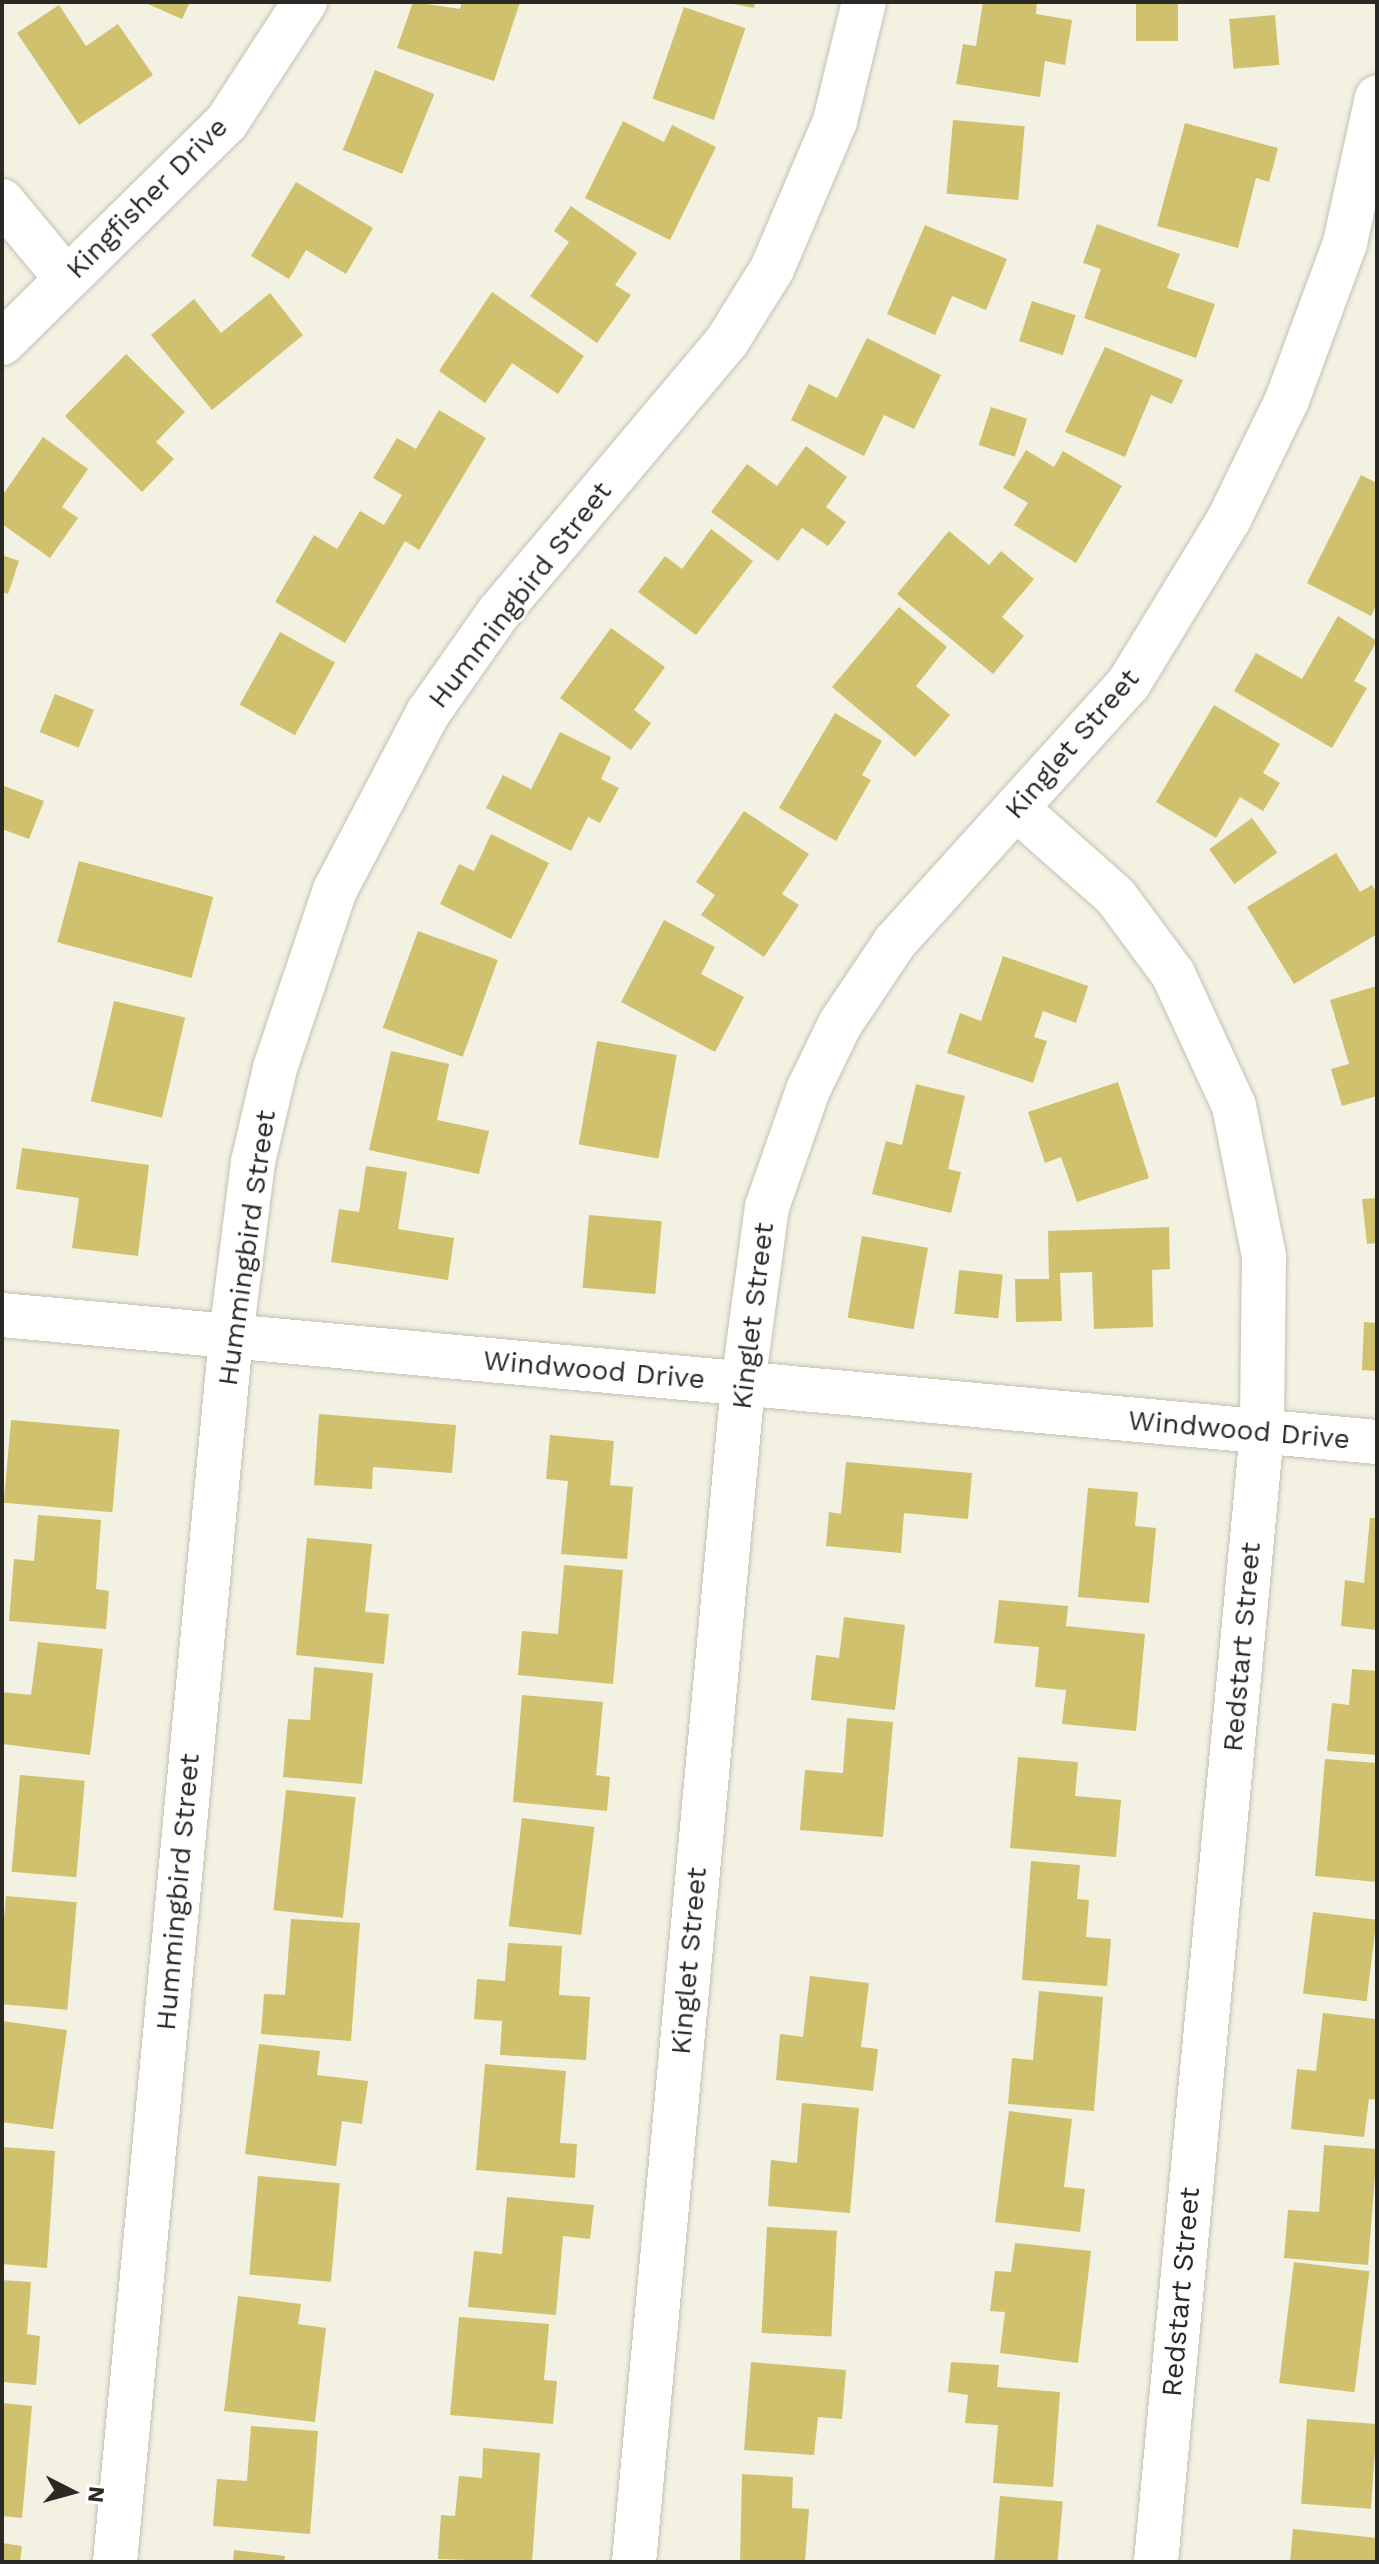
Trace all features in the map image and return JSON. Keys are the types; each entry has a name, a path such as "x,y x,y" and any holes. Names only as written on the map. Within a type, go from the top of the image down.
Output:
{"street":[{"name":"Kingfisher Drive","path":"2,343 226,123 305,2"},
{"name":"Hummingbird Street","path":"115,2562 231,1336 253,1162 275,1068 335,890 374,805 499,612 727,341 765,281 835,121 864,2"},
{"name":"Kinglet Street","path":"634,2562 743,1384 767,1207 808,1090 840,1024 895,942 1129,683 1229,519 1287,400 1345,243 1377,97"},
{"path":"2,201 66,278"},
{"name":"Redstart Street","path":"1017,809 1116,897 1173,974 1210,1045 1259,1216 1268,1329 1262,1432 1156,2562"},
{"name":"Windwood Drive","path":"2,1315 1377,1442"}],"building":[{"path":"143,2 190,2 182,19"},
{"path":"413,2 460,9 462,2 520,2 494,81 397,48"},
{"path":"723,2 755,2 754,8"},
{"path":"983,2 1037,2 1036,14 1072,20 1065,65 1045,61 1040,97 956,84 963,44 976,46"},
{"path":"1136,2 1178,2 1178,41 1136,41"},
{"path":"59,5 86,46 118,24 153,75 79,125 17,33"},
{"path":"684,7 745,28 714,120 652,99"},
{"path":"1275,15 1279,65 1234,69 1229,19"},
{"path":"375,70 434,94 402,174 343,150"},
{"path":"953,120 1025,126 1018,200 947,194"},
{"path":"623,121 664,142 672,125 716,147 670,240 585,198"},
{"path":"1185,123 1278,148 1269,182 1256,178 1238,248 1157,226"},
{"path":"296,182 373,228 346,274 306,250 289,279 251,256"},
{"path":"571,206 637,253 615,285 631,295 597,343 530,296 569,242 554,231"},
{"path":"1097,224 1180,254 1167,288 1215,304 1196,358 1084,318 1101,269 1083,263"},
{"path":"925,225 1007,259 986,310 952,296 935,335 887,314"},
{"path":"492,292 584,356 558,394 512,363 485,403 439,371"},
{"path":"270,293 303,335 212,410 151,335 194,299 221,333"},
{"path":"1032,301 1076,315 1063,355 1019,341"},
{"path":"867,338 941,375 914,429 884,415 864,456 791,420 809,384 837,398"},
{"path":"1105,347 1183,380 1172,404 1151,395 1125,457 1065,432"},
{"path":"126,354 185,412 156,442 174,459 142,492 65,416"},
{"path":"991,407 1027,419 1015,457 979,445"},
{"path":"439,410 486,438 419,550 405,541 345,643 275,602 314,535 337,549 360,511 384,525 402,495 373,478 397,438 416,449"},
{"path":"43,437 88,469 62,507 78,518 50,558 2,524 2,496"},
{"path":"806,446 847,477 826,507 846,522 828,546 802,528 778,561 711,512 747,464 777,486"},
{"path":"1026,450 1054,467 1063,451 1122,486 1076,563 1014,525 1028,503 1003,488"},
{"path":"1361,475 1377,483 1377,603 1371,616 1307,583"},
{"path":"711,529 753,561 696,635 638,592 665,556 682,569"},
{"path":"949,531 989,565 1001,551 1034,579 1002,617 1024,636 993,674 897,594"},
{"path":"2,555 19,561 8,594 2,592"},
{"path":"899,607 947,647 916,686 950,715 915,757 832,687"},
{"path":"1338,616 1377,641 1354,681 1367,688 1332,748 1234,691 1256,653 1302,679"},
{"path":"611,628 665,667 634,710 651,723 631,750 560,698"},
{"path":"280,632 335,663 295,735 240,705"},
{"path":"55,694 94,710 79,748 40,732"},
{"path":"1214,705 1280,744 1263,773 1280,783 1263,811 1240,797 1216,838 1156,802"},
{"path":"835,713 882,741 862,775 871,780 836,841 779,808"},
{"path":"560,732 611,757 601,779 619,788 600,823 588,817 571,851 486,808 503,775 531,789"},
{"path":"4,786 44,801 29,839 2,829"},
{"path":"744,811 809,854 782,894 799,905 764,957 701,915 715,895 696,882"},
{"path":"1252,818 1277,853 1234,884 1209,849"},
{"path":"491,834 549,863 511,939 440,904 459,864 474,871"},
{"path":"1336,853 1360,892 1372,885 1377,893 1377,934 1294,984 1247,907"},
{"path":"79,861 213,897 192,978 57,942"},
{"path":"664,920 715,947 701,974 744,997 715,1052 621,1002"},
{"path":"418,931 498,960 463,1057 383,1028"},
{"path":"1003,956 1088,986 1076,1023 1043,1011 1034,1037 1047,1041 1033,1083 947,1053 960,1013 981,1021"},
{"path":"1377,986 1377,1096 1342,1106 1331,1069 1349,1064 1330,1000"},
{"path":"114,1001 185,1017 162,1118 91,1101"},
{"path":"597,1041 677,1055 659,1158 579,1144"},
{"path":"391,1051 449,1064 437,1120 489,1131 479,1174 369,1150"},
{"path":"1118,1082 1149,1178 1077,1202 1061,1157 1045,1163 1028,1112"},
{"path":"916,1084 965,1096 948,1169 961,1172 951,1213 872,1194 886,1141 902,1145"},
{"path":"22,1148 149,1165 138,1256 72,1248 79,1198 16,1189"},
{"path":"366,1166 407,1172 398,1229 454,1238 448,1280 331,1262 339,1209 359,1212"},
{"path":"1377,1198 1377,1243 1367,1244 1362,1199"},
{"path":"589,1215 662,1221 655,1294 583,1288"},
{"path":"1169,1227 1170,1269 1152,1270 1153,1327 1094,1329 1092,1272 1060,1273 1062,1321 1016,1322 1015,1279 1049,1279 1048,1231"},
{"path":"862,1236 928,1248 914,1329 848,1318"},
{"path":"959,1270 1003,1275 998,1318 954,1314"},
{"path":"1364,1322 1377,1323 1377,1371 1362,1370"},
{"path":"319,1414 456,1425 452,1473 373,1467 372,1489 314,1485"},
{"path":"11,1420 120,1429 112,1512 4,1503"},
{"path":"550,1435 614,1441 610,1485 633,1487 627,1559 561,1554 568,1481 546,1479"},
{"path":"846,1462 972,1473 968,1519 904,1513 901,1553 826,1546 829,1512 841,1514"},
{"path":"1088,1488 1138,1492 1135,1526 1156,1528 1149,1603 1078,1597"},
{"path":"38,1515 101,1520 96,1589 109,1591 106,1629 9,1621 14,1559 34,1561"},
{"path":"1370,1518 1377,1518 1377,1630 1341,1626 1345,1580 1364,1583"},
{"path":"307,1538 372,1544 365,1612 389,1614 384,1664 296,1655"},
{"path":"564,1565 623,1570 613,1684 518,1675 522,1631 558,1634"},
{"path":"999,1600 1068,1606 1066,1626 1145,1634 1136,1731 1062,1724 1066,1690 1035,1687 1039,1647 994,1643"},
{"path":"844,1617 905,1625 895,1710 811,1700 816,1655 839,1658"},
{"path":"38,1642 103,1649 90,1755 2,1744 2,1692 31,1695"},
{"path":"314,1667 373,1673 362,1784 283,1777 288,1719 310,1720"},
{"path":"1352,1669 1377,1671 1377,1755 1327,1751 1332,1703 1349,1705"},
{"path":"522,1695 603,1702 596,1775 610,1777 607,1811 513,1802"},
{"path":"847,1718 893,1722 883,1837 800,1830 805,1770 843,1773"},
{"path":"1018,1757 1078,1762 1075,1796 1121,1800 1116,1857 1010,1848"},
{"path":"1325,1759 1377,1763 1377,1882 1315,1876"},
{"path":"20,1775 85,1781 76,1877 12,1872"},
{"path":"286,1790 356,1797 343,1918 273,1910"},
{"path":"522,1818 594,1827 581,1935 509,1926"},
{"path":"1031,1861 1080,1865 1077,1899 1089,1900 1086,1937 1111,1939 1107,1986 1022,1980"},
{"path":"6,1896 77,1902 67,2010 2,2004"},
{"path":"1313,1912 1377,1920 1367,2001 1303,1993"},
{"path":"291,1919 360,1923 351,2041 261,2034 264,1994 285,1995"},
{"path":"508,1943 562,1946 559,1995 590,1997 586,2060 500,2055 502,2021 474,2019 477,1979 505,1981"},
{"path":"810,1976 869,1983 861,2047 878,2049 873,2091 776,2080 780,2034 803,2037"},
{"path":"1039,1991 1103,1997 1094,2111 1008,2104 1012,2058 1033,2060"},
{"path":"1323,2013 1375,2019 1377,2100 1369,2099 1364,2137 1291,2129 1297,2069 1316,2071"},
{"path":"2,2021 67,2030 53,2129 2,2122"},
{"path":"259,2044 320,2051 317,2075 368,2081 362,2124 342,2121 336,2166 245,2154"},
{"path":"485,2064 566,2071 560,2143 577,2144 575,2178 476,2170"},
{"path":"802,2103 859,2108 850,2213 768,2206 771,2160 797,2163"},
{"path":"1009,2111 1072,2119 1064,2187 1085,2189 1080,2232 995,2222"},
{"path":"1324,2145 1377,2149 1368,2265 1284,2258 1288,2210 1319,2212"},
{"path":"2,2147 55,2151 47,2268 2,2264"},
{"path":"258,2176 340,2183 331,2282 249,2275"},
{"path":"507,2197 594,2205 590,2239 563,2236 556,2315 468,2307 474,2251 502,2254"},
{"path":"767,2227 837,2231 831,2337 761,2333"},
{"path":"1015,2243 1091,2251 1078,2363 1000,2353 1005,2312 990,2311 995,2271 1011,2272"},
{"path":"1294,2262 1369,2271 1355,2392 1279,2383"},
{"path":"2,2280 31,2282 27,2334 40,2336 36,2385 2,2382"},
{"path":"238,2296 301,2304 298,2324 326,2328 315,2422 224,2411"},
{"path":"459,2317 549,2324 544,2380 557,2381 553,2424 450,2415"},
{"path":"751,2362 846,2370 842,2419 818,2417 814,2455 744,2450"},
{"path":"951,2362 999,2365 997,2387 1060,2392 1053,2487 993,2483 998,2425 965,2423 968,2395 948,2392"},
{"path":"2,2403 32,2406 22,2518 2,2516"},
{"path":"1307,2419 1377,2424 1371,2509 1301,2504"},
{"path":"251,2426 318,2431 310,2534 213,2526 217,2479 247,2481"},
{"path":"483,2448 540,2453 532,2562 438,2559 441,2515 455,2516 459,2476 482,2478"},
{"path":"742,2474 793,2477 792,2508 809,2509 805,2562 740,2562"},
{"path":"1000,2496 1063,2501 1057,2562 994,2562"},
{"path":"1293,2529 1377,2538 1377,2562 1290,2562"},
{"path":"2,2543 22,2546 20,2562 2,2562"},
{"path":"234,2550 285,2556 284,2562 233,2562"}]}
